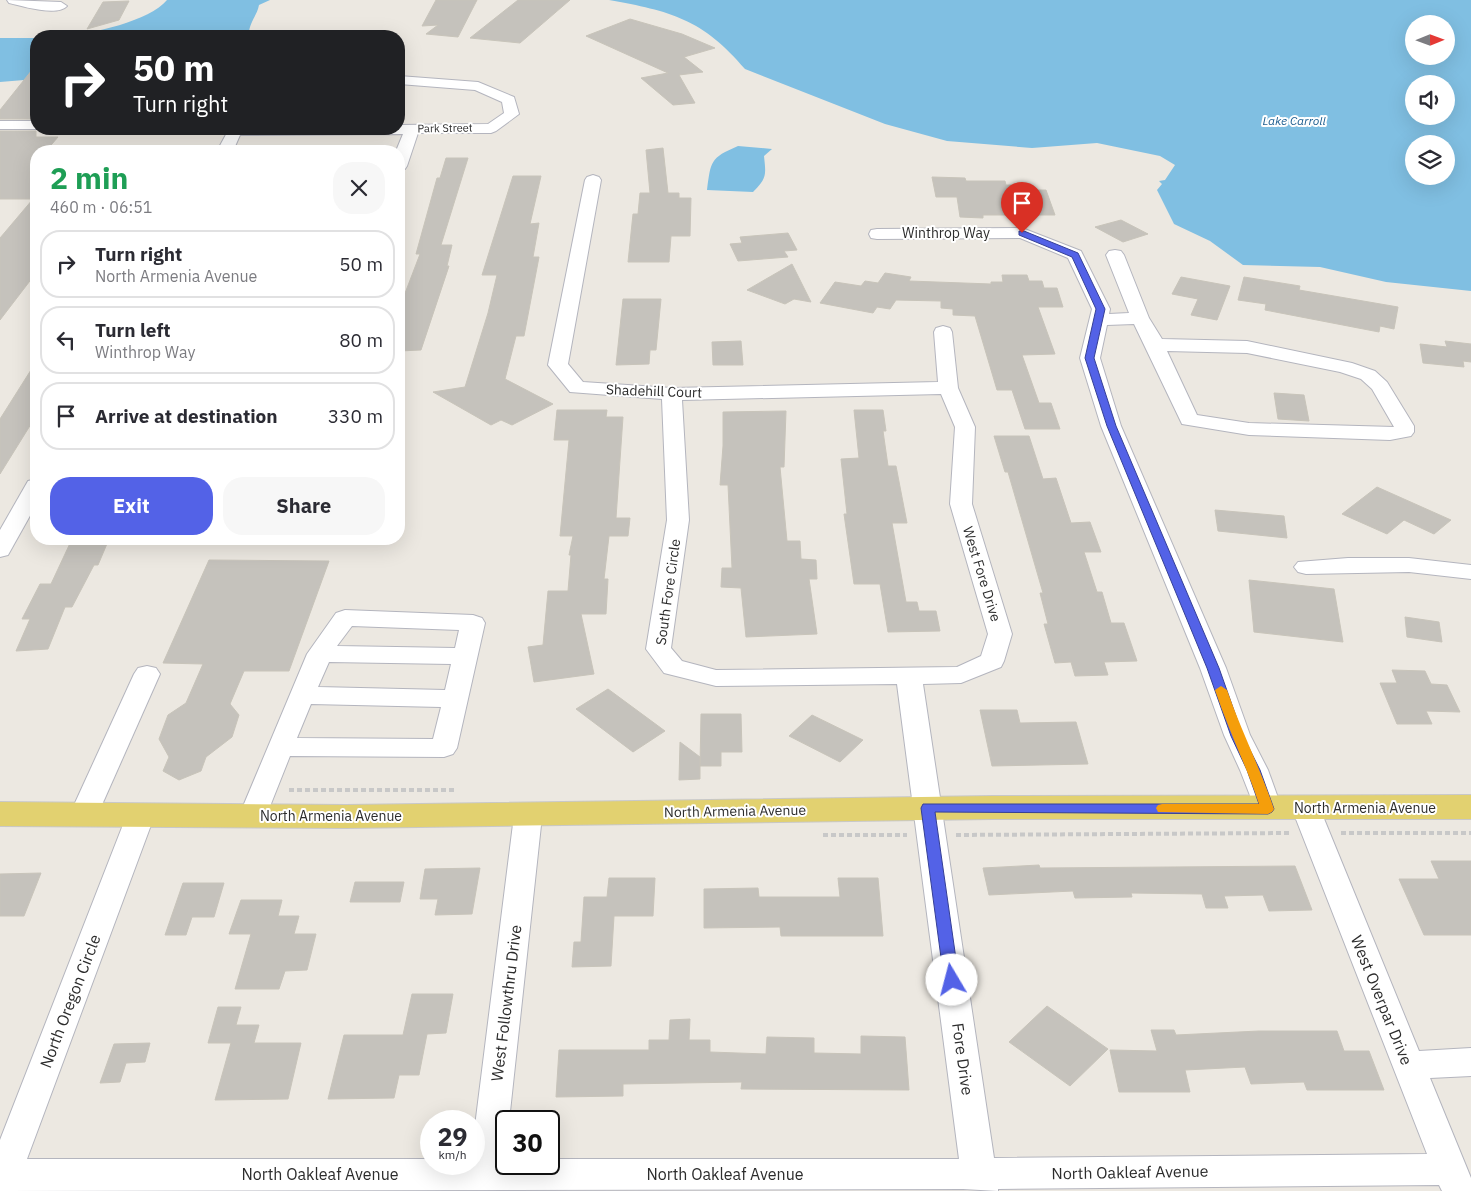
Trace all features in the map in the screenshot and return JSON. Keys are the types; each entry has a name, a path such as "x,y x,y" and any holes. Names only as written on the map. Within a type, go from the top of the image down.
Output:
{"main road":[{"name":"North Armenia Avenue","path":"0,814 140,817 528,816 929,821 1268,809 1311,821 1471,807"}],"street":[{"path":"13,0 37,6 61,6"},
{"name":"Park Street","path":"405,80 478,86 508,100 512,114 491,128 405,129"},
{"path":"0,125 30,126"},
{"path":"405,149 412,129"},
{"name":"Shadehill Court","path":"593,180 558,365 577,388 672,394 948,388"},
{"name":"Winthrop Way","path":"877,234 1022,233 1075,255 1101,309 1090,358 1112,426 1213,668 1237,736 1254,770 1268,809"},
{"path":"1115,255 1140,318 1189,420 1249,429 1390,434 1404,432 1404,426 1380,386 1368,375 1345,367 1247,347 1154,345"},
{"path":"1098,320 1140,318"},
{"name":"West Fore Drive","path":"909,676 961,675 992,661 1000,634 961,504 965,428 948,388 943,332"},
{"name":"South Fore Circle","path":"672,394 678,520 658,649 673,667 716,678 909,676"},
{"path":"0,550 26,524 30,509"},
{"path":"252,817 280,747 319,654 331,634 345,618 474,623 444,748 280,747"},
{"path":"319,654 466,656"},
{"path":"83,816 147,674"},
{"path":"909,676 929,821"},
{"path":"302,696 455,699"},
{"name":"West Followthru Drive","path":"485,1183 528,816"},
{"name":"North Oregon Circle","path":"1,1177 140,817"},
{"name":"Fore Drive","path":"929,821 980,1182"},
{"name":"West Overpar Drive","path":"1311,821 1454,1180"},
{"path":"1408,1064 1471,1062"},
{"name":"North Oakleaf Avenue","path":"1,1177 485,1183 1454,1180"}],"lane":[{"path":"1306,567 1386,563 1443,566 1471,572"}],"path":[{"path":"929,821 1311,821 1471,833"}],"water":[{"path":"167,0 270,0 259,5 250,30 99,30 134,20 159,7"},
{"name":"Lake Carroll","path":"609,0 1471,0 1471,291 1386,282 1320,267 1243,265 1210,241 1174,224 1157,190 1162,184 1159,181 1165,180 1175,165 1160,156 1097,143 1032,148 947,141 885,124 745,69 730,52 700,28 668,13"},
{"path":"0,38 30,38 30,80 0,82"},
{"path":"738,146 772,149 764,156 765,172 761,183 753,192 707,190 711,166 722,154"}],"building":[{"path":"436,0 477,0 458,37 426,34 438,25 422,26"},
{"path":"518,0 570,0 520,43 470,38"},
{"path":"129,1 119,20 87,29 103,2"},
{"path":"630,19 682,34 715,48 684,57 703,72 679,75 695,103 673,105 641,78 668,73 586,36"},
{"path":"30,72 30,119 0,119 0,110"},
{"path":"0,131 30,131 30,135 36,135 36,137 58,137 51,145 30,145 30,199 0,199"},
{"path":"663,148 668,193 679,193 679,198 691,198 690,236 671,236 669,262 628,262 633,214 638,214 640,193 650,193 646,150"},
{"path":"446,158 468,158 441,245 452,245 447,266 449,266 421,350 405,351 405,293 420,254 416,254 437,178 440,178"},
{"path":"513,176 541,176 530,224 539,223 533,257 539,257 524,336 516,336 505,379 553,404 512,425 501,420 491,425 433,392 465,387 488,313 497,275 482,275"},
{"path":"932,177 965,178 966,181 1005,181 1006,185 1031,185 1033,190 1046,190 1055,215 983,215 983,218 960,217 957,197 936,197"},
{"path":"30,203 30,281 0,320 0,238"},
{"path":"1121,220 1148,234 1123,242 1095,227"},
{"path":"788,233 797,250 784,251 788,257 738,261 730,244 742,243 740,237"},
{"path":"792,264 811,302 794,299 785,304 747,290"},
{"path":"885,273 911,277 909,281 991,284 991,282 1003,282 1002,275 1027,275 1029,281 1042,281 1044,288 1057,288 1063,307 1038,307 1055,354 1022,355 1039,403 1051,403 1060,429 1025,429 1012,390 997,390 975,316 953,315 953,309 941,308 941,301 896,300 890,309 877,307 873,313 820,303 835,282 861,286 865,281 878,283"},
{"path":"1181,277 1230,286 1217,320 1191,315 1198,299 1172,294"},
{"path":"1244,277 1300,286 1299,290 1398,307 1394,329 1380,326 1379,332 1265,310 1266,304 1238,300"},
{"path":"623,299 661,299 656,350 650,350 649,364 616,365"},
{"path":"741,341 743,365 713,365 712,342"},
{"path":"1445,341 1471,344 1471,362 1463,361 1464,367 1423,363 1420,344 1447,347"},
{"path":"30,372 30,426 0,474 0,419"},
{"path":"1274,393 1304,395 1309,421 1278,419"},
{"path":"557,410 607,410 606,417 623,417 616,518 630,518 628,536 609,536 604,579 608,579 606,614 581,614 594,674 534,682 528,647 543,645 548,591 568,591 571,555 569,555 573,536 560,536 569,440 554,440"},
{"path":"854,410 883,410 886,431 883,431 888,466 896,466 907,523 892,523 906,602 917,602 919,611 936,611 940,631 888,632 880,584 854,584 844,514 847,514 841,459 859,458"},
{"path":"786,411 784,467 780,467 787,541 800,541 801,559 816,560 817,579 809,579 817,634 746,637 741,588 721,587 722,568 732,568 728,485 720,485 723,412"},
{"path":"994,436 1029,436 1043,479 1056,478 1071,523 1090,522 1101,552 1084,552 1097,592 1102,592 1111,623 1124,623 1137,661 1104,662 1108,675 1075,676 1071,662 1055,663 1044,624 1048,624 1040,593 1043,593 1008,472 1005,472"},
{"path":"1377,487 1451,520 1434,534 1404,520 1387,534 1342,514"},
{"path":"1215,510 1284,516 1287,538 1218,531"},
{"path":"69,545 106,545 98,565 94,565 72,607 65,607 48,649 16,651 30,619 22,619 40,584 51,584"},
{"path":"209,560 329,561 289,671 244,671 230,704 239,715 232,737 206,757 201,771 179,780 163,771 169,757 159,739 168,715 186,703 203,664 163,663"},
{"path":"1249,580 1334,589 1343,642 1254,632"},
{"path":"1405,617 1439,622 1442,642 1407,637"},
{"path":"1392,670 1425,671 1431,684 1447,685 1460,712 1426,711 1432,724 1397,724 1380,683 1397,683"},
{"path":"608,689 665,731 633,752 576,709"},
{"path":"980,710 1017,710 1020,723 1076,722 1088,764 992,766"},
{"path":"701,714 741,714 742,752 721,752 721,766 700,766"},
{"path":"812,715 863,740 840,762 789,736"},
{"path":"680,742 700,757 700,779 679,780"},
{"path":"1431,861 1471,861 1471,935 1424,935 1399,879 1439,879"},
{"path":"1039,865 1040,868 1295,866 1312,910 1269,911 1263,895 1224,896 1228,908 1206,908 1202,894 1131,893 1132,897 1075,898 1073,891 989,895 983,868"},
{"path":"480,868 472,914 435,915 438,899 420,899 425,869"},
{"path":"41,873 24,916 0,916 0,874"},
{"path":"609,878 655,878 653,916 614,916 611,966 572,967 574,942 581,942 584,897 607,897"},
{"path":"838,878 878,878 883,936 781,936 780,927 704,928 704,889 758,888 759,897 840,897"},
{"path":"355,882 404,882 400,902 350,902"},
{"path":"183,883 224,883 214,917 192,917 186,935 165,935"},
{"path":"241,900 282,900 278,916 299,916 294,934 316,934 307,970 285,971 279,989 235,989 251,934 229,934"},
{"path":"412,994 453,994 446,1033 427,1034 419,1075 399,1075 394,1098 328,1099 344,1035 403,1035"},
{"path":"1047,1006 1108,1049 1070,1086 1009,1042"},
{"path":"218,1007 241,1007 236,1025 259,1025 254,1043 301,1043 288,1099 215,1100 231,1043 208,1043"},
{"path":"690,1019 689,1040 710,1040 710,1052 766,1054 767,1037 814,1038 814,1053 861,1054 861,1036 905,1037 909,1090 741,1089 742,1082 623,1084 623,1096 556,1097 559,1050 649,1050 649,1040 669,1040 670,1020"},
{"path":"1151,1030 1174,1030 1176,1035 1259,1031 1337,1031 1344,1051 1369,1051 1384,1090 1307,1090 1304,1082 1251,1084 1245,1067 1185,1070 1190,1092 1119,1092 1110,1050 1157,1051"},
{"path":"150,1043 145,1062 126,1063 120,1082 100,1083 114,1044"}],"slow traffic":[{"path":"1162,808 1268,809 1254,770 1237,736 1221,690"}],"route":[{"path":"952,980 928,808 1268,809 1254,770 1237,736 1213,668 1112,426 1090,358 1101,309 1075,255 1022,233"}]}
